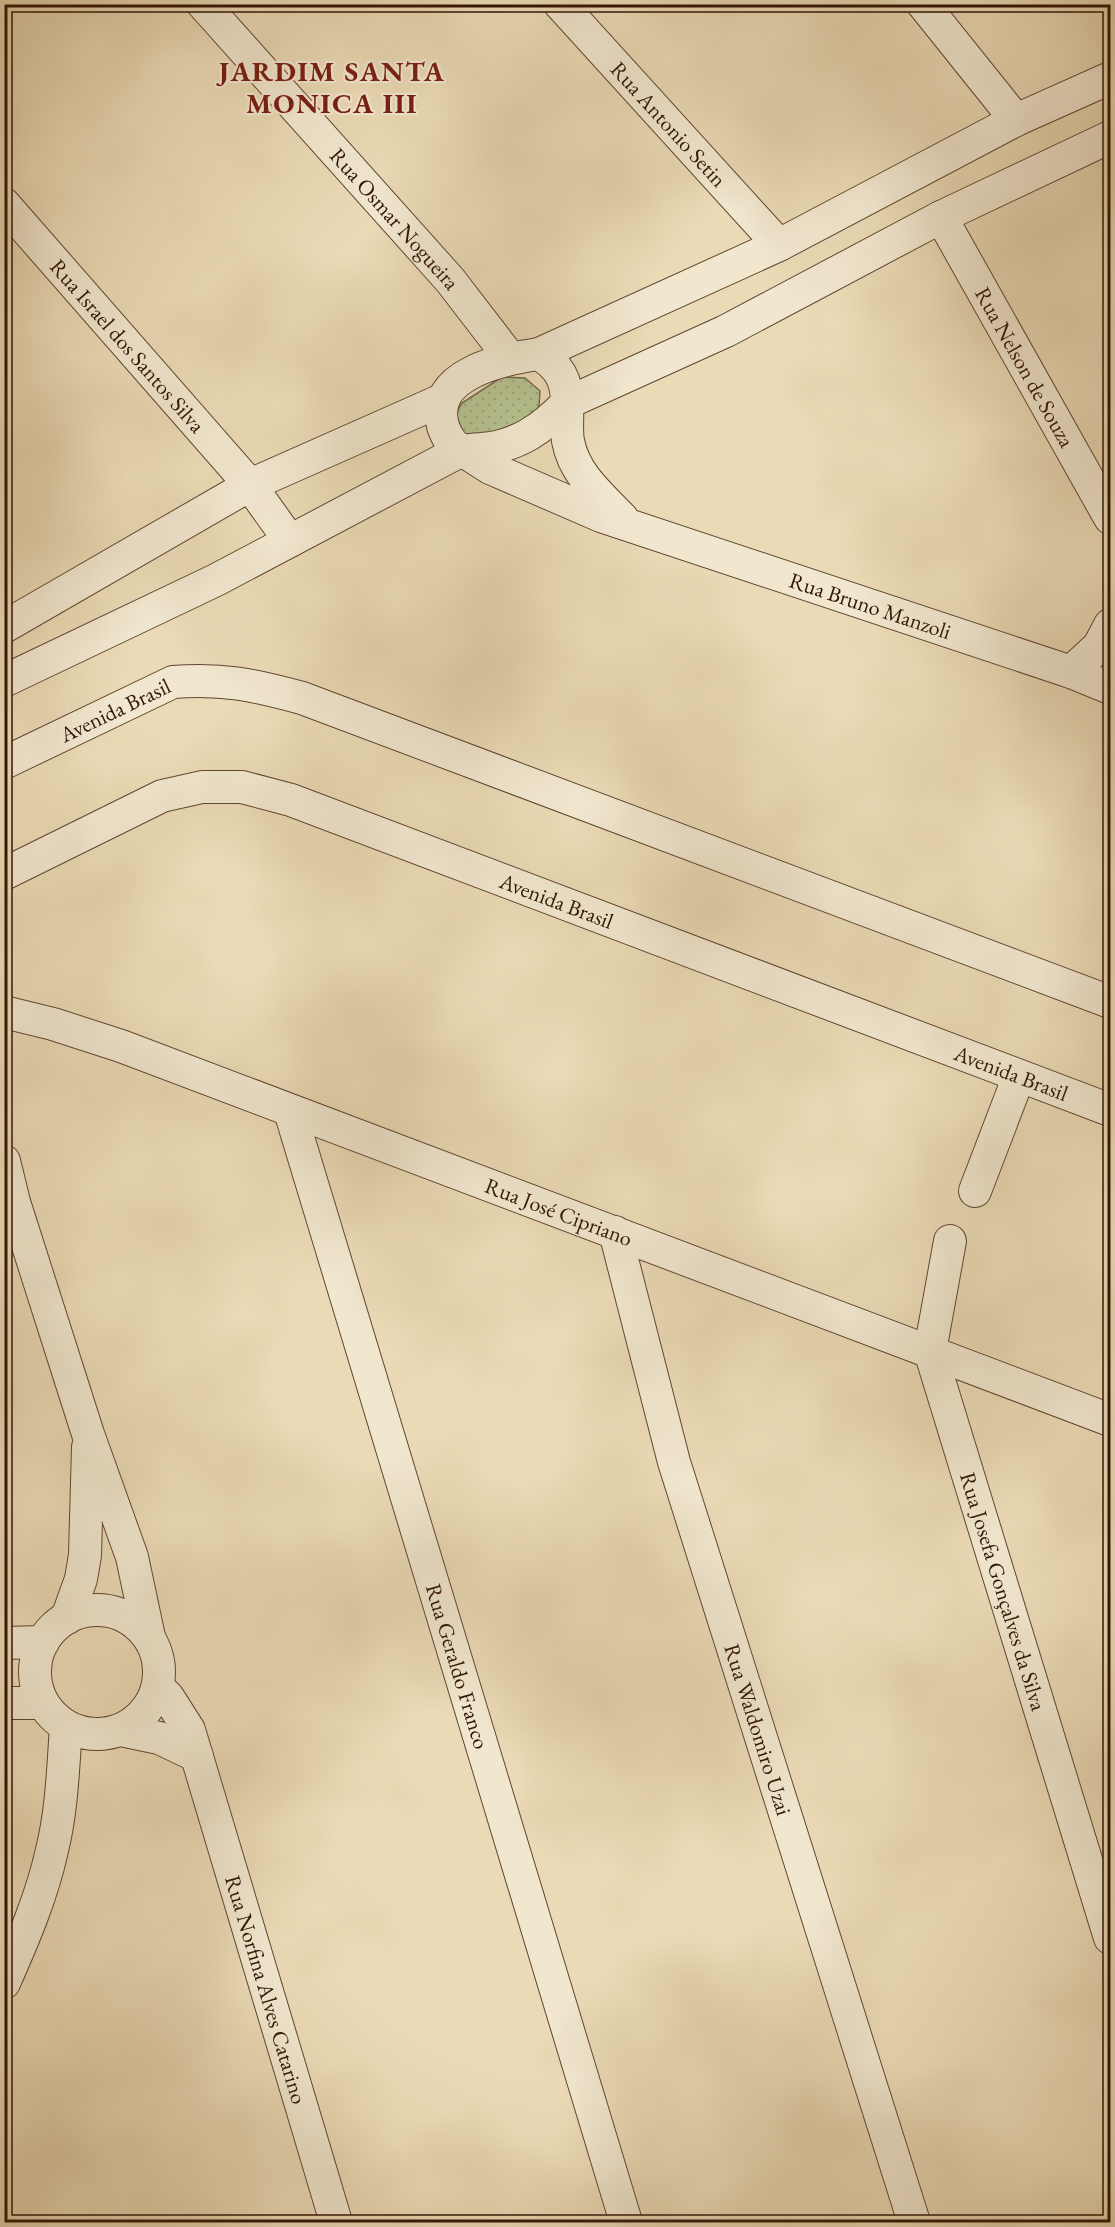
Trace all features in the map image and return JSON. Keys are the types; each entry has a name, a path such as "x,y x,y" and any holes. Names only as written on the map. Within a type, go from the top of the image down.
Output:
{"street":[{"name":"Rua Osmar Nogueira","path":"202,4 450,280 525,356"},
{"name":"Rua Antonio Setin","path":"560,4 779,245"},
{"path":"923,4 1016,120"},
{"path":"4,627 250,485 442,400 466,376 489,363 525,356 779,245 1016,120 1110,78"},
{"path":"4,681 216,580 462,450 486,448 528,436 548,424 567,403 726,332 941,217 1110,137"},
{"name":"Rua Israel dos Santos Silva","path":"4,204 250,485 290,541"},
{"name":"Rua Nelson de Souza","path":"941,217 1110,518"},
{"path":"525,356 554,363 567,389 567,403"},
{"path":"442,400 440,417 445,432 451,443 462,450"},
{"name":"Rua Bruno Manzoli","path":"567,403 568,441 576,464 587,483 629,525"},
{"name":"Rua Bruno Manzoli","path":"462,450 490,468 601,516 1071,672 1110,688"},
{"path":"1071,672 1099,646 1110,625"},
{"name":"Avenida Brasil","path":"4,763 173,682 204,679 247,683 302,698 1110,1002"},
{"name":"Avenida Brasil","path":"4,874 162,796 202,787 242,787 291,800 324,812 1110,1110"},
{"name":"Rua José Cipriano","path":"4,1012 122,1047 1110,1420"},
{"path":"975,1191 1019,1076"},
{"name":"Rua Geraldo Franco","path":"290,1111 626,2223"},
{"path":"4,1161 14,1202 88,1434 132,1557 149,1637 157,1654 160,1671 158,1688 150,1706 138,1720 121,1730 103,1735 83,1734 66,1727 52,1716 42,1703 36,1688 34,1672 43,1642 53,1628 67,1618 84,1611 103,1610 128,1619 149,1637"},
{"name":"Rua Waldomiro Uzai","path":"615,1232 674,1462 914,2223"},
{"name":"Rua Josefa Gonçalves da Silva","path":"950,1241 930,1351 1110,1938"},
{"path":"67,1618 81,1580 85,1555 88,1434"},
{"path":"4,1643 43,1642"},
{"name":"Rua Norfina Alves Catarino","path":"158,1688 168,1697 184,1722 197,1756 336,2223"},
{"path":"4,1703 42,1703"},
{"path":"4,1983 31,1921 52,1850 61,1799 66,1727"},
{"path":"121,1730 159,1738 197,1756"}],"green space":[{"path":"502,377 525,378 540,391 539,407 534,416 479,438 462,436 453,418 462,403"}],"district":[{"name":"JARDIM SANTA MONICA III","path":"332,87"}]}
